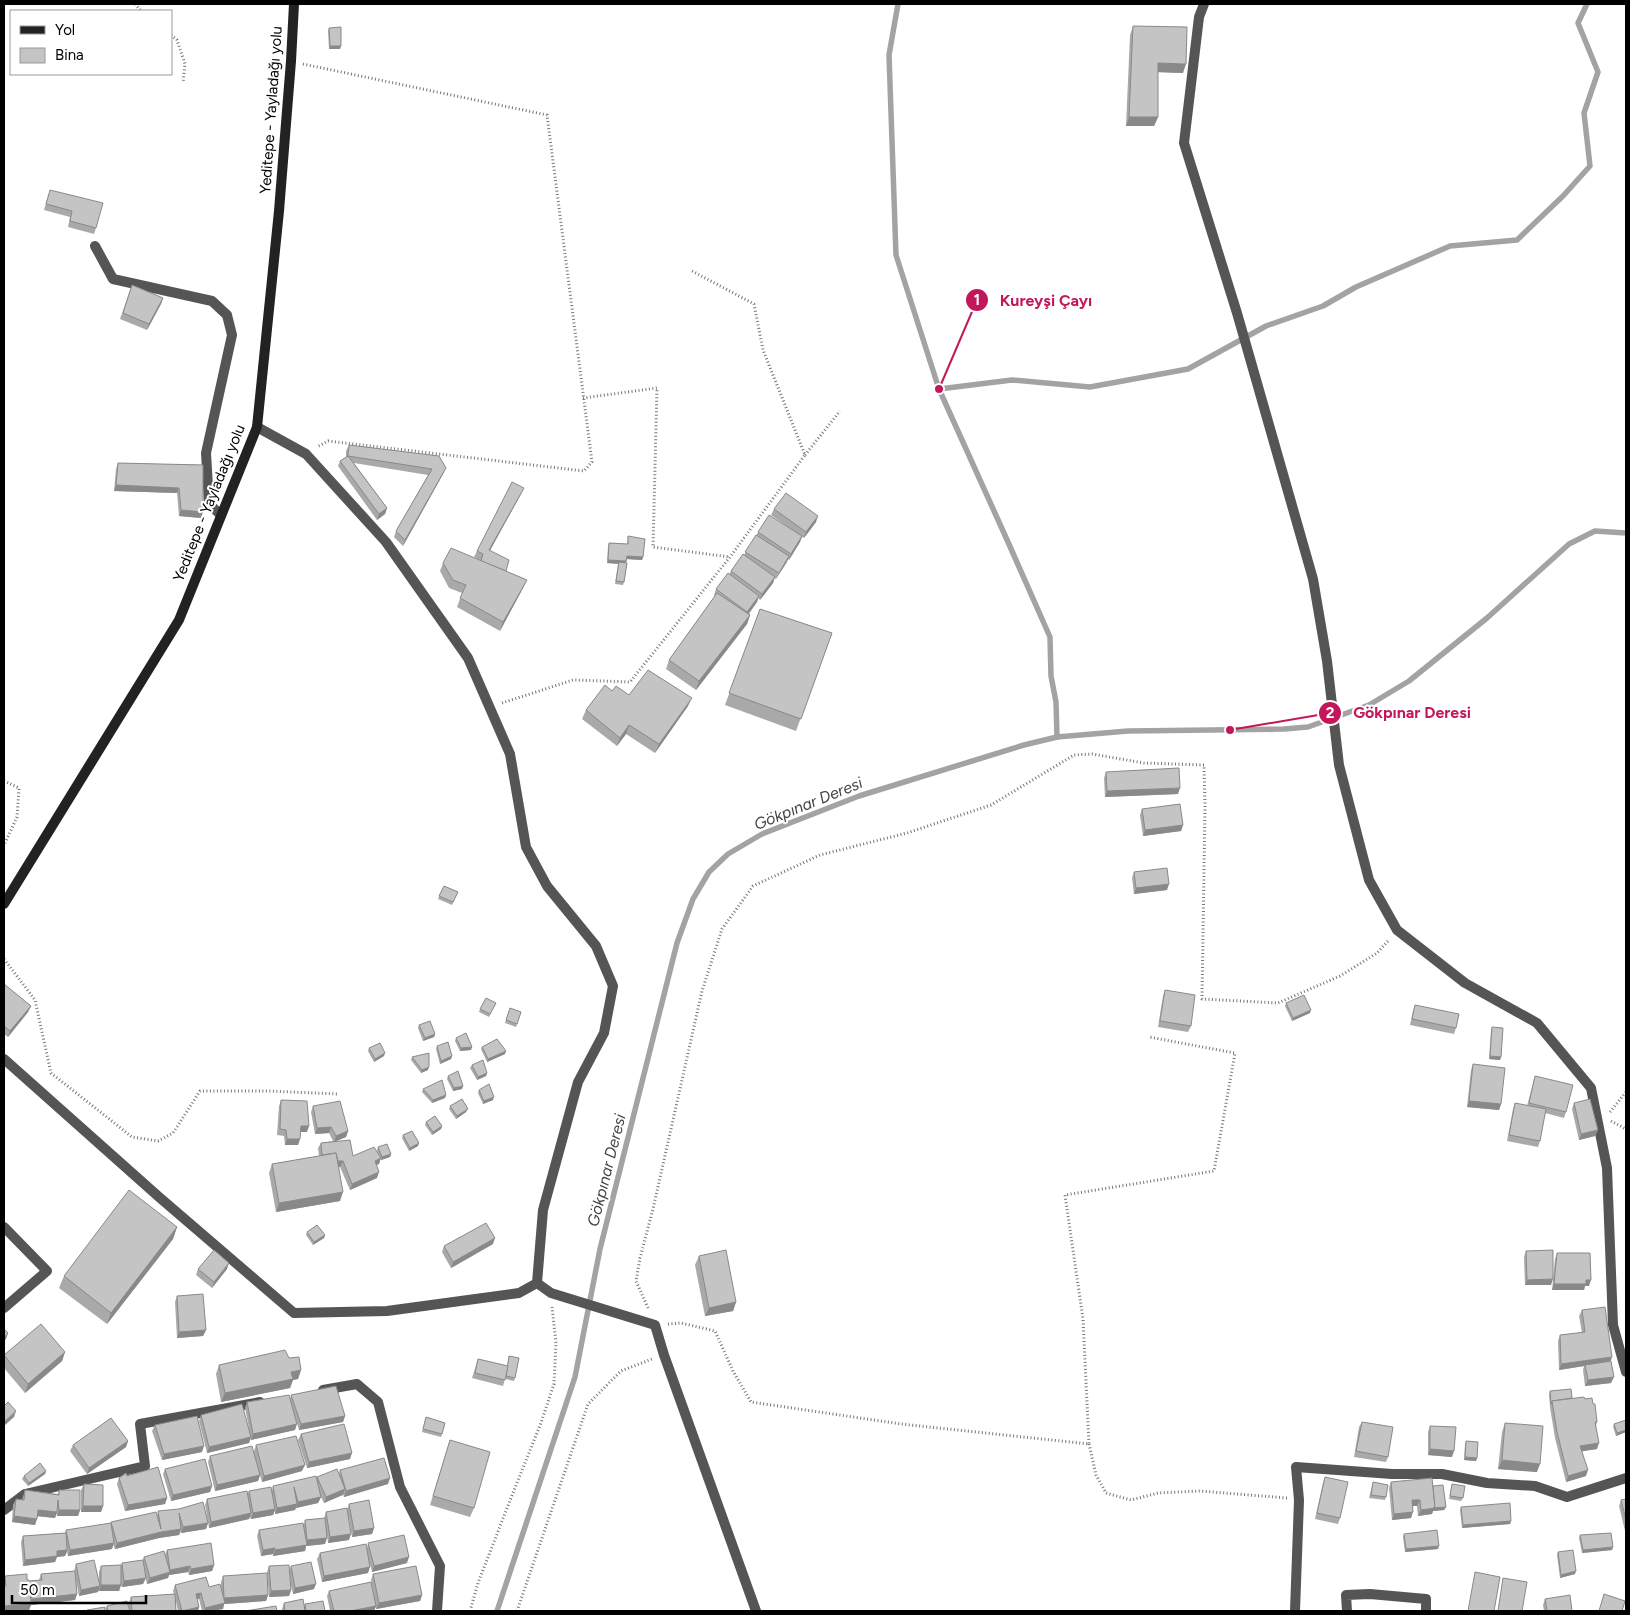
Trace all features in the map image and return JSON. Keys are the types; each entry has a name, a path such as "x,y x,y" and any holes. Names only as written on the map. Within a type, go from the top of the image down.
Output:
{"main road":[{"name":"Yeditepe - Yayladağı yolu","path":"4,904 179,620 257,427 279,211 294,4"}],"street":[{"path":"1204,4 1199,17 1184,143 1237,313 1313,579 1328,661 1340,765 1369,880 1397,930 1466,983 1537,1023 1591,1088 1607,1168 1613,1325 1626,1368"},
{"path":"95,246 113,279 212,301 227,315 232,335 206,453 209,504 221,515"},
{"path":"257,427 306,454 386,542 468,658 510,754 526,847 547,886 596,946 613,986 604,1033 578,1082 543,1210 537,1283"},
{"path":"4,1059 159,1197 294,1313 386,1311 519,1293 537,1283"},
{"path":"4,1226 47,1271 4,1308"},
{"path":"537,1283 551,1293 655,1325 664,1355 756,1611"},
{"path":"310,1392 357,1384 378,1402 400,1487 440,1566 436,1611"},
{"path":"4,1510 25,1494 145,1466 140,1424 272,1400"},
{"path":"1294,1611 1299,1500 1296,1467 1392,1474 1442,1474 1487,1483 1535,1486 1567,1497 1626,1478"},
{"path":"1347,1611 1346,1596 1370,1594 1426,1599 1426,1611"}],"path":[{"path":"172,36 177,40 186,64 183,82"},
{"path":"291,61 547,115 592,462 584,471 328,441 306,454"},
{"path":"692,271 754,304 763,350 805,455"},
{"path":"583,398 657,388 653,547 730,557"},
{"path":"490,707 573,680 630,682 730,557 840,411"},
{"path":"1089,1444 901,1424 751,1402 733,1371 715,1330 681,1323 655,1325 636,1282 640,1258 653,1209 702,991 722,929 753,886 820,856 907,833 991,805 1074,754 1092,754 1144,763 1204,765 1202,999 1278,1003 1340,976 1355,967 1377,953 1397,930"},
{"path":"4,781 19,788 17,817 4,845"},
{"path":"4,959 35,1000 51,1073 132,1137 158,1141 173,1133 200,1092 268,1091 338,1094"},
{"path":"1149,1037 1235,1053 1214,1171 1065,1194 1083,1319 1089,1444 1096,1475 1106,1493 1131,1500 1158,1494 1200,1491 1272,1495 1299,1500"},
{"path":"1605,1119 1626,1092"},
{"path":"470,1611 491,1549 541,1423 554,1384 556,1343 551,1293"},
{"path":"517,1611 588,1404 621,1371 664,1355"}],"building":[{"path":"1133,26 1187,27 1186,64 1158,63 1158,117 1129,117"},
{"path":"341,27 341,46 330,46 329,28"},
{"path":"50,190 103,203 96,228 70,221 72,211 46,204"},
{"path":"132,285 163,298 149,324 123,313"},
{"path":"349,445 439,456 446,468 405,540 396,531 432,469 348,456"},
{"path":"348,456 387,508 379,514 340,461"},
{"path":"118,463 203,465 203,512 181,510 179,488 116,485"},
{"path":"512,482 524,488 489,550 509,560 506,571 481,561 483,554 477,551"},
{"path":"786,493 818,516 806,532 774,509"},
{"path":"769,515 802,536 791,554 758,532"},
{"path":"756,535 789,556 779,573 745,552"},
{"path":"628,536 645,539 643,557 627,556 626,561 608,560 609,543 628,544"},
{"path":"451,548 527,580 503,622 460,598 466,585 453,580 443,563"},
{"path":"743,554 775,577 762,594 731,571"},
{"path":"619,562 627,563 624,582 616,581"},
{"path":"728,573 759,596 747,612 716,589"},
{"path":"717,593 750,615 699,681 669,660"},
{"path":"760,609 832,633 801,719 729,693"},
{"path":"648,670 692,698 659,744 629,725 620,738 586,710 605,685 612,691 616,686 629,695"},
{"path":"1179,768 1180,788 1107,791 1106,772"},
{"path":"1180,804 1183,825 1145,830 1142,809"},
{"path":"1167,868 1169,884 1136,888 1134,872"},
{"path":"444,886 458,892 453,902 439,896"},
{"path":"4,984 31,1006 10,1031 4,1026"},
{"path":"1165,990 1195,995 1191,1026 1160,1021"},
{"path":"1304,995 1311,1010 1293,1018 1286,1003"},
{"path":"486,998 496,1003 490,1014 480,1009"},
{"path":"1415,1005 1459,1014 1456,1028 1412,1019"},
{"path":"510,1008 521,1012 517,1024 506,1020"},
{"path":"430,1021 435,1034 425,1038 419,1025"},
{"path":"1492,1027 1503,1028 1501,1057 1490,1056"},
{"path":"466,1033 472,1047 461,1048 456,1038"},
{"path":"497,1039 506,1051 488,1059 482,1047"},
{"path":"448,1042 452,1056 441,1061 437,1046"},
{"path":"380,1043 385,1053 375,1059 369,1048"},
{"path":"429,1053 429,1067 422,1070 412,1057"},
{"path":"483,1060 487,1073 478,1077 472,1065"},
{"path":"1473,1064 1505,1068 1501,1104 1469,1101"},
{"path":"458,1071 463,1086 454,1088 448,1076"},
{"path":"1535,1076 1573,1085 1566,1112 1529,1103"},
{"path":"442,1080 446,1095 433,1100 423,1089"},
{"path":"489,1084 494,1097 484,1101 479,1090"},
{"path":"462,1099 468,1109 457,1116 450,1106"},
{"path":"1590,1099 1598,1130 1581,1134 1574,1103"},
{"path":"281,1100 307,1101 309,1126 301,1126 300,1139 287,1139 286,1130 280,1129"},
{"path":"340,1101 348,1131 336,1136 331,1127 317,1128 313,1106"},
{"path":"1515,1103 1546,1109 1540,1141 1509,1135"},
{"path":"435,1116 442,1126 433,1132 426,1122"},
{"path":"412,1131 419,1143 410,1148 403,1135"},
{"path":"350,1140 353,1156 374,1147 381,1158 375,1161 379,1172 352,1184 343,1161 338,1161 336,1153 322,1155 321,1143"},
{"path":"387,1144 391,1154 382,1157 378,1147"},
{"path":"336,1153 343,1192 279,1203 272,1164"},
{"path":"129,1190 177,1227 111,1313 64,1276"},
{"path":"486,1223 495,1238 453,1262 444,1246"},
{"path":"317,1225 325,1235 314,1242 307,1232"},
{"path":"214,1250 229,1263 214,1282 198,1269"},
{"path":"726,1250 736,1302 709,1308 699,1256"},
{"path":"1553,1250 1553,1279 1527,1280 1526,1251"},
{"path":"1557,1253 1590,1253 1591,1280 1586,1280 1586,1284 1554,1284"},
{"path":"203,1294 206,1330 179,1332 177,1296"},
{"path":"1605,1307 1612,1357 1561,1364 1560,1335 1585,1332 1582,1310"},
{"path":"41,1324 65,1352 28,1384 4,1355"},
{"path":"4,1329 8,1333 4,1338"},
{"path":"285,1350 289,1358 299,1357 301,1370 291,1372 293,1379 225,1393 219,1365"},
{"path":"509,1356 519,1358 515,1378 506,1376"},
{"path":"478,1359 508,1366 505,1380 475,1373"},
{"path":"1611,1361 1614,1377 1588,1380 1585,1365"},
{"path":"336,1386 345,1416 301,1424 291,1395"},
{"path":"1571,1389 1572,1398 1552,1401 1551,1404 1550,1391"},
{"path":"289,1395 297,1424 253,1434 247,1402"},
{"path":"1584,1397 1585,1399 1592,1398 1593,1404 1595,1404 1597,1422 1595,1422 1599,1443 1580,1446 1588,1470 1568,1476 1557,1432 1552,1401"},
{"path":"8,1402 16,1411 4,1422 4,1406"},
{"path":"242,1404 251,1437 209,1447 201,1415"},
{"path":"197,1416 204,1446 164,1454 155,1425"},
{"path":"426,1417 445,1423 442,1434 423,1429"},
{"path":"111,1418 128,1441 89,1468 73,1445"},
{"path":"1626,1420 1626,1430 1617,1433 1614,1424"},
{"path":"1362,1422 1393,1427 1388,1457 1356,1451"},
{"path":"1505,1423 1543,1426 1540,1464 1502,1460"},
{"path":"344,1424 352,1453 309,1462 301,1434"},
{"path":"1430,1426 1456,1427 1454,1451 1430,1449"},
{"path":"296,1436 305,1465 264,1476 256,1445"},
{"path":"450,1440 490,1452 474,1508 433,1496"},
{"path":"1466,1441 1478,1442 1477,1458 1465,1457"},
{"path":"252,1446 260,1475 217,1485 210,1456"},
{"path":"384,1458 390,1478 346,1491 340,1470"},
{"path":"205,1459 212,1486 173,1495 165,1469"},
{"path":"40,1463 46,1471 29,1483 24,1476"},
{"path":"158,1467 167,1498 128,1505 119,1478 126,1473 127,1476"},
{"path":"337,1469 345,1489 326,1497 317,1477"},
{"path":"316,1476 321,1497 298,1502 294,1487 297,1504 277,1508 273,1486"},
{"path":"1325,1477 1348,1482 1340,1518 1317,1513"},
{"path":"1432,1478 1435,1508 1421,1510 1420,1500 1412,1500 1413,1512 1394,1514 1391,1482"},
{"path":"1373,1482 1388,1485 1386,1497 1371,1495"},
{"path":"84,1484 103,1485 103,1506 83,1506"},
{"path":"1452,1484 1465,1486 1463,1498 1450,1496"},
{"path":"1443,1485 1446,1507 1435,1508 1433,1486"},
{"path":"271,1487 275,1509 253,1513 249,1491"},
{"path":"25,1490 59,1495 59,1490 80,1490 80,1510 59,1510 58,1500 57,1512 38,1510 37,1519 14,1516 16,1499 24,1500"},
{"path":"247,1491 251,1513 211,1522 207,1499"},
{"path":"1626,1499 1626,1520 1621,1500"},
{"path":"369,1500 374,1528 354,1531 349,1504"},
{"path":"203,1502 208,1523 183,1527 179,1513 181,1529 117,1543 111,1522 156,1512 161,1529 158,1511 179,1509"},
{"path":"1510,1503 1511,1521 1463,1525 1461,1507"},
{"path":"347,1508 351,1534 330,1537 326,1512"},
{"path":"325,1518 327,1538 307,1540 305,1520"},
{"path":"111,1523 114,1543 70,1550 66,1530"},
{"path":"303,1523 307,1545 263,1550 259,1530"},
{"path":"1437,1530 1439,1546 1406,1549 1404,1534"},
{"path":"66,1533 67,1550 57,1551 57,1556 25,1560 23,1536"},
{"path":"1611,1533 1613,1547 1583,1550 1580,1535"},
{"path":"404,1535 409,1557 374,1566 368,1543"},
{"path":"211,1543 214,1565 191,1569 190,1566 170,1570 167,1550"},
{"path":"366,1544 370,1567 324,1576 320,1553"},
{"path":"1573,1550 1576,1571 1561,1575 1558,1552"},
{"path":"164,1551 170,1572 150,1578 144,1557"},
{"path":"94,1560 100,1586 81,1590 76,1564"},
{"path":"143,1560 146,1578 124,1581 122,1563"},
{"path":"311,1562 316,1584 295,1588 291,1566"},
{"path":"121,1565 121,1585 101,1585 101,1566"},
{"path":"289,1565 291,1590 271,1591 269,1566"},
{"path":"416,1566 422,1595 379,1603 373,1574"},
{"path":"75,1571 77,1594 32,1599 30,1586 31,1604 4,1606 5,1576 27,1574 27,1580 29,1581 42,1580 41,1574"},
{"path":"1475,1572 1500,1577 1494,1611 1468,1611"},
{"path":"267,1573 268,1595 224,1598 223,1576"},
{"path":"206,1577 209,1587 220,1584 225,1603 205,1608 201,1593 196,1594 199,1607 182,1611 175,1585"},
{"path":"1503,1578 1527,1582 1522,1611 1498,1611"},
{"path":"371,1582 376,1606 350,1611 334,1611 329,1591"},
{"path":"175,1594 176,1611 132,1611 131,1597"},
{"path":"1604,1594 1625,1601 1622,1611 1599,1611"},
{"path":"1570,1595 1572,1611 1547,1611 1545,1599"},
{"path":"303,1599 305,1611 285,1611 284,1603"},
{"path":"127,1601 130,1611 108,1611 107,1606"},
{"path":"323,1601 325,1611 306,1611 305,1604"},
{"path":"276,1606 277,1611 245,1611"},
{"path":"105,1607 105,1611 87,1611 87,1610"}],"waterway":[{"path":"898,4 889,55 896,255 939,389 1050,637 1051,676 1056,702 1057,737"},
{"path":"939,389 1012,380 1090,387 1188,369 1266,326 1323,306 1356,287 1450,246 1517,240 1563,196 1590,166 1584,113 1598,72 1578,23 1587,4"},
{"name":"Gökpınar Deresi","path":"497,1611 575,1377 600,1249 677,943 693,899 709,872 728,854 762,834 859,796 1024,745 1057,737 1128,731 1308,727 1369,705 1409,681 1487,618 1569,544 1595,531 1626,533"}],"place":[{"name":"Kureyşi Çayı","path":"939,389"},
{"name":"Gökpınar Deresi","path":"1230,730"}]}
